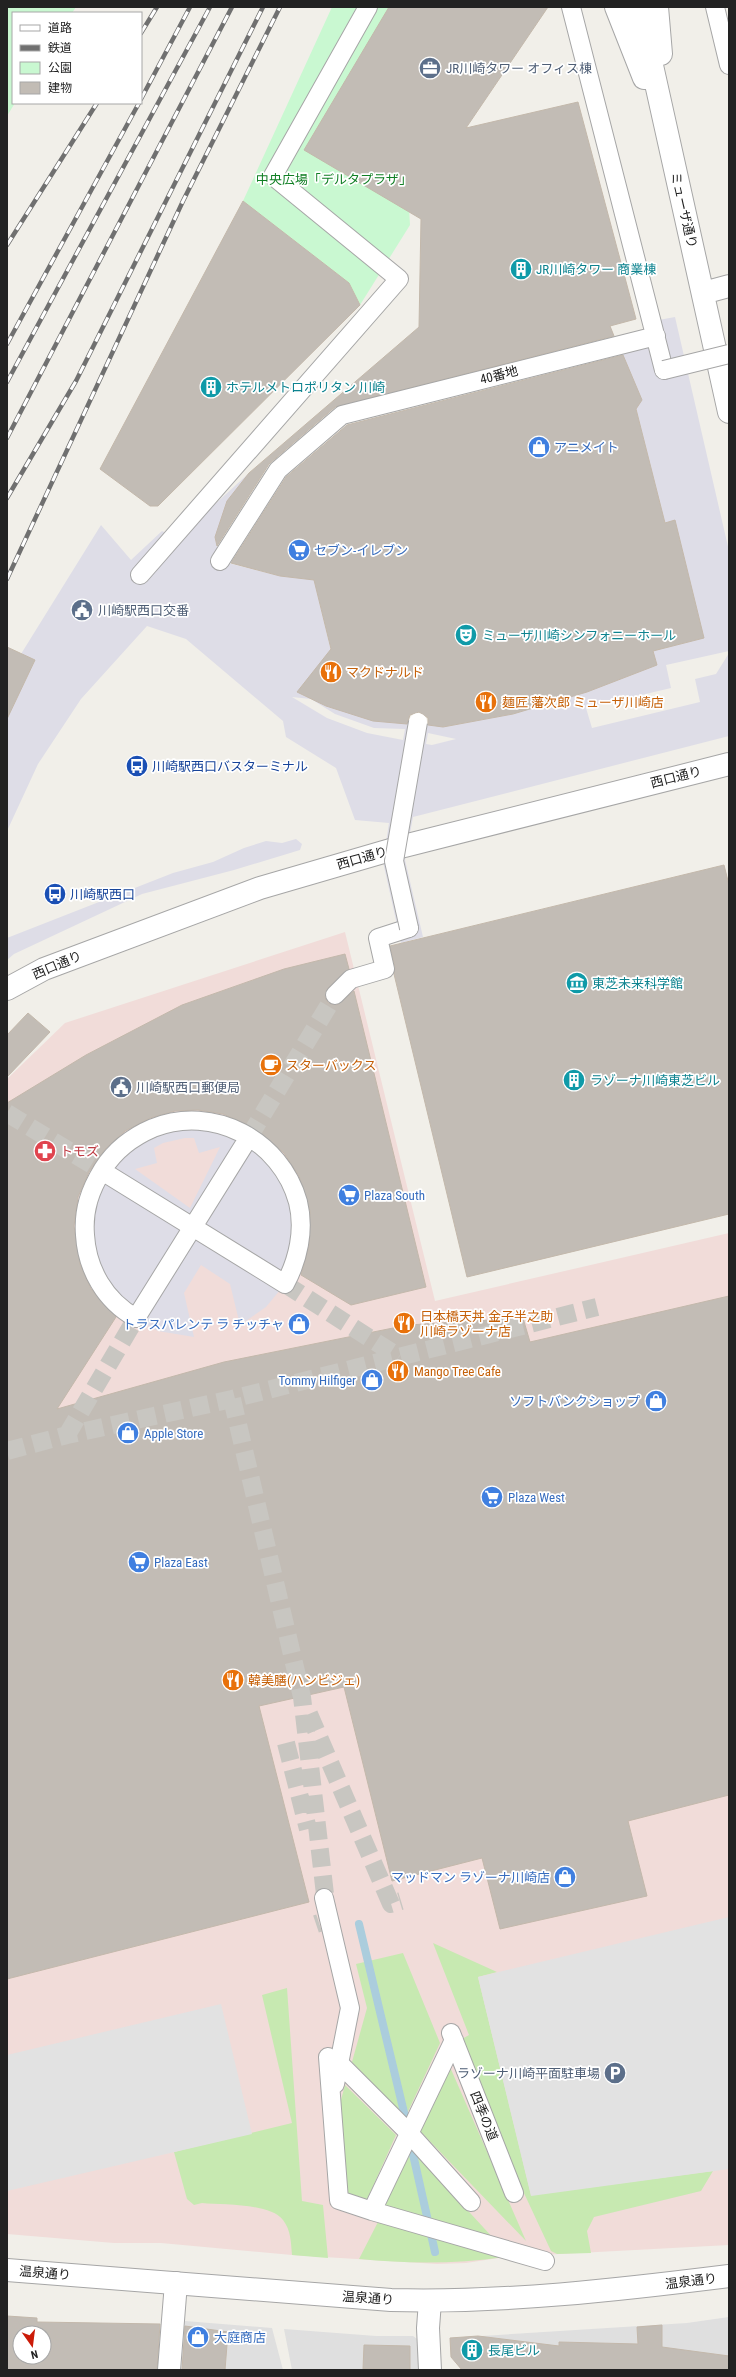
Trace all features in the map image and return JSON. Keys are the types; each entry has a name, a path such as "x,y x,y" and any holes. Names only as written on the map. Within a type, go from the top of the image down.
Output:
{"street":[{"path":"140,575 399,279 273,176 368,7"},
{"path":"571,7 664,370 729,354"},
{"path":"616,7 669,144"},
{"name":"ミューザ通り","path":"639,7 729,412"},
{"path":"657,7 669,144"},
{"path":"715,7 729,65"},
{"path":"703,293 729,286"},
{"name":"40番地","path":"220,561 278,470 342,415 656,336"},
{"path":"335,995 351,979 385,969 378,938 409,928 394,861 418,722"},
{"name":"西口通り","path":"7,988 44,969 260,888 404,846 729,764"},
{"path":"102,1171 193,1227 285,1284 293,1270 301,1237 298,1203 285,1171 263,1146 249,1137 234,1128 201,1120 168,1123 136,1135 110,1157 92,1186 84,1219 86,1253 99,1284 121,1310 136,1318 193,1227 249,1137"},
{"path":"324,1898 350,2008 334,2061 332,2100 339,2200 545,2261"},
{"name":"四季の道","path":"372,2211 451,2034 514,2193"},
{"path":"334,2061 408,2132 471,2202"},
{"name":"温泉通り","path":"7,2270 391,2300 430,2301 604,2291 729,2276"},
{"path":"169,2370 176,2283"},
{"path":"430,2301 428,2328 430,2370"}],"shaded area":[{"path":"675,317 729,551 729,651 666,665 671,688 586,708 592,728 700,702 695,679 716,674 729,653 729,736 413,817 405,860 423,937 401,943 383,862 389,823 355,820 336,768 286,737 283,721 186,639 147,626 81,699 38,764 7,831 7,719 35,660 21,654 101,525 131,560 162,531 177,539 249,473 215,537 220,561 280,576 314,580 343,701 397,719 443,727 513,714 587,692 657,665 653,651 704,638 675,520 665,523 636,409 642,400 616,341 654,330 653,321","holes":["292,697 311,699 335,714 374,728 405,729 403,740 367,733 327,718","428,733 456,739 432,745 426,744"]},
{"path":"296,839 302,844 300,850 234,870 142,894 14,954 7,960 7,938 173,873 213,862 244,848 266,841 282,843"},
{"path":"345,932 435,1301 729,1233 729,2245 505,2257 466,2263 437,2264 292,2255 161,2243 114,2243 7,2234 7,1079 65,1023"},
{"path":"201,1120 263,1146 298,1203 285,1284 266,1307 240,1325 230,1284 201,1265 184,1293 194,1337 158,1331 121,1310 86,1253 92,1186 136,1135","holes":["185,1138 194,1138 199,1153 220,1147 190,1208 135,1169 157,1163 154,1148 163,1143"]},
{"name":"ラゾーナ川崎平面駐車場","path":"729,1917 729,2169 531,2196 478,1977"},
{"path":"221,2004 252,2134 7,2191 7,2055"},
{"path":"729,2317 729,2370 462,2370 451,2357 450,2338 687,2323"},
{"path":"185,2321 272,2328 283,2370 181,2370"},
{"path":"284,2329 376,2336 413,2336 420,2341 422,2370 292,2370"}],"green space":[{"path":"7,7 76,7 73,12 12,12 12,104 14,104 7,116"},
{"name":"中央広場「デルタプラザ」","path":"332,7 397,7 410,225 360,305 349,283 243,201"},
{"path":"433,1943 497,1972 478,1977 531,2195 713,2171 701,2191 594,2217 587,2231 591,2253 557,2254 551,2251 523,2191 462,2039 469,2035"},
{"path":"403,1953 440,2043 405,2118 352,2062 367,2008 356,1964"},
{"path":"287,1988 302,2201 323,2205 328,2258 292,2255 290,2237 286,2224 277,2214 268,2210 233,2205 202,2203 194,2205 187,2199 174,2152 292,2123 262,1995"},
{"path":"450,2067 526,2241 420,2131"},
{"path":"345,2085 396,2135 366,2202 345,2195 338,2111"},
{"path":"412,2150 495,2240 383,2209"},
{"path":"379,2220 505,2257 469,2261 432,2262 396,2262 359,2259"}],"building":[{"path":"389,7 548,7 466,128 578,102 636,319 610,326 614,336 335,407 269,464 217,546 215,537 227,501 249,473 419,327 421,219 304,150"},
{"name":"ホテルメトロポリタン 川崎","path":"243,201 349,283 360,305 158,506 150,506 100,469"},
{"path":"623,355 642,400 636,409 665,523 675,520 704,638 653,651 657,665 587,692 513,714 443,727 428,725 428,718 419,712 410,715 407,724 373,721 326,706 297,692 331,649 314,580 280,576 231,563 286,477 347,425"},
{"path":"7,647 35,660 7,719"},
{"name":"ラゾーナ川崎東芝ビル","path":"724,865 729,885 729,1214 467,1277 394,974 395,967 390,946"},
{"path":"345,954 349,969 328,988 325,997 328,1003 337,1005 354,991 426,1287 351,1305 301,1275 309,1246 310,1211 299,1176 284,1153 255,1128 223,1114 198,1110 175,1111 150,1118 125,1131 105,1149 89,1172 78,1197 74,1226 80,1264 91,1289 116,1317 57,1409 224,1362 408,1325 523,1318 530,1342 729,1296 729,1795 628,1821 647,1896 500,1929 482,1858 392,1881 344,1687 259,1706 309,1902 7,1979 7,1103 86,1055 182,1005 284,969"},
{"path":"28,1013 50,1032 7,1077 7,1035"},
{"path":"7,2316 37,2318 37,2322 160,2324 157,2370 7,2370"},
{"path":"662,2325 662,2347 729,2356 729,2370 462,2370 451,2357 450,2338 478,2336 559,2346 559,2342 638,2344 637,2327"},
{"path":"185,2326 228,2332 225,2370 182,2370"},
{"path":"364,2345 410,2346 410,2370 363,2369"}],"waterway":[{"path":"359,1924 407,2125"},
{"path":"410,2141 435,2252"}],"tunnel":[{"path":"249,1137 335,995"},
{"path":"7,1113 102,1171"},
{"path":"285,1284 399,1357"},
{"path":"7,1451 67,1435 232,1399 597,1307"},
{"path":"67,1435 136,1318"},
{"path":"232,1399 302,1697 328,1920 316,1924"},
{"path":"309,1714 391,1904 401,1901"},
{"path":"286,1743 308,1829"}],"railway":[{"path":"142,31 157,7"},
{"path":"142,97 190,7"},
{"path":"7,382 210,7"},
{"path":"7,438 232,7"},
{"path":"7,498 76,381 263,7"},
{"path":"7,579 183,201 280,7"},
{"path":"7,245 96,104"},
{"path":"7,344 138,104"}],"place":[{"name":"JR川崎タワー オフィス棟","path":"430,68"},
{"name":"JR川崎タワー 商業棟","path":"521,269"},
{"name":"ホテルメトロポリタン 川崎","path":"211,387"},
{"name":"アニメイト","path":"539,447"},
{"name":"セブン-イレブン","path":"299,550"},
{"name":"川崎駅西口交番","path":"82,610"},
{"name":"ミューザ川崎シンフォニーホール","path":"466,635"},
{"name":"マクドナルド","path":"331,672"},
{"name":"麺匠 藩次郎 ミューザ川崎店","path":"486,702"},
{"name":"川崎駅西口バスターミナル","path":"137,766"},
{"name":"川崎駅西口","path":"55,894"},
{"name":"東芝未来科学館","path":"577,983"},
{"name":"スターバックス","path":"271,1065"},
{"name":"ラゾーナ川崎東芝ビル","path":"574,1080"},
{"name":"川崎駅西口郵便局","path":"121,1087"},
{"name":"トモズ","path":"45,1151"},
{"name":"Plaza South","path":"349,1195"},
{"name":"日本橋天丼 金子半之助 川崎ラゾーナ店","path":"404,1323"},
{"name":"トラスパレンテ ラ チッチャ","path":"299,1324"},
{"name":"Mango Tree Cafe","path":"398,1371"},
{"name":"Tommy Hilfiger","path":"372,1380"},
{"name":"ソフトバンクショップ","path":"656,1401"},
{"name":"Apple Store","path":"128,1433"},
{"name":"Plaza West","path":"492,1497"},
{"name":"Plaza East","path":"139,1562"},
{"name":"韓美膳(ハンビジェ)","path":"233,1680"},
{"name":"マッドマン ラゾーナ川崎店","path":"565,1877"},
{"name":"ラゾーナ川崎平面駐車場","path":"615,2073"},
{"name":"大庭商店","path":"198,2337"},
{"name":"長尾ビル","path":"472,2350"}]}
